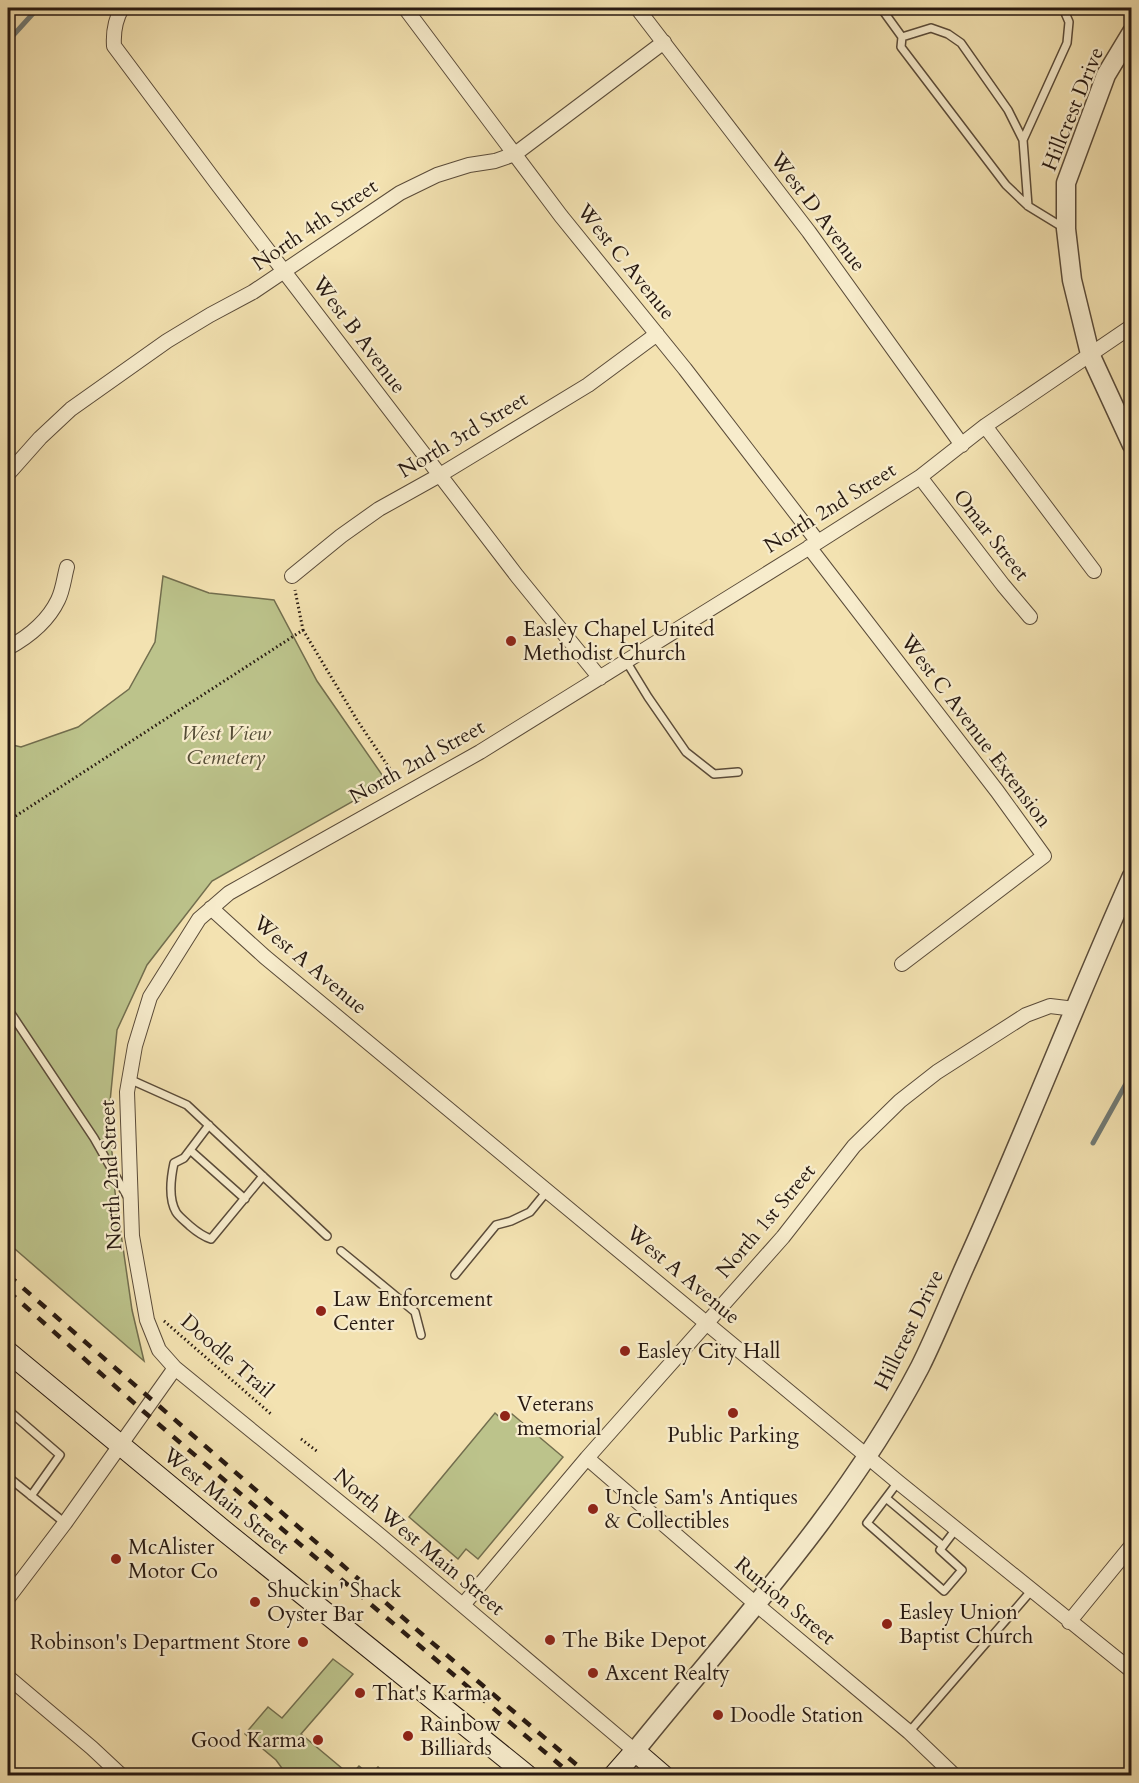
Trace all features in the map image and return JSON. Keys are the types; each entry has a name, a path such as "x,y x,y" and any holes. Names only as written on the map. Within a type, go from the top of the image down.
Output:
{"main road":[{"name":"West Main Street","path":"9,1357 528,1776"},
{"path":"613,1776 635,1751 664,1776"}],"street":[{"name":"West B Avenue","path":"122,8 116,18 113,33 114,46 517,576 600,678"},
{"name":"West C Avenue","path":"405,8 561,216 657,334 813,544"},
{"name":"West D Avenue","path":"637,8 808,232 962,445"},
{"name":"Hillcrest Drive","path":"1131,32 1107,75 1066,183 1066,229 1072,280 1090,354 1131,445"},
{"name":"North 4th Street","path":"8,474 40,438 71,409 167,341 253,292 400,193 437,176 515,154 664,42"},
{"name":"North 2nd Street","path":"175,1368 159,1350 147,1320 132,1236 127,1092 135,1046 150,997 199,919 229,893 480,752 920,477 985,426 1131,326"},
{"name":"North 3rd Street","path":"292,576 379,509 440,475 588,385 657,334"},
{"path":"985,426 1094,572"},
{"name":"Omar Street","path":"920,477 1030,618"},
{"name":"West C Avenue Extension","path":"813,544 1044,856 902,964"},
{"path":"8,648 24,640 44,621 58,599 67,567"},
{"name":"Hillcrest Drive","path":"635,1751 757,1605 828,1513 866,1456 920,1366 1010,1166 1131,876"},
{"name":"West A Avenue","path":"211,908 265,957 866,1456 1131,1671"},
{"name":"North 1st Street","path":"463,1605 587,1458 783,1236 854,1146 900,1101 937,1072 1026,1015 1050,1006 1075,1009"},
{"path":"8,1598 65,1523 175,1368"},
{"name":"North West Main Street","path":"175,1368 463,1605 635,1751"},
{"name":"Runion Street","path":"587,1458 909,1732 955,1776"},
{"path":"1069,1622 1131,1545"},
{"path":"8,1677 122,1776"}],"lane":[{"path":"881,8 902,37 901,47 1006,185 1028,206 1066,229"},
{"path":"1023,140 1066,43 1070,22 1063,8"},
{"path":"902,37 931,28 948,34 961,44 1008,110 1023,140 1028,206"},
{"path":"626,661 648,698 686,752 714,774 738,772"},
{"path":"8,1009 94,1138 132,1203"},
{"path":"129,1078 187,1105 327,1236"},
{"path":"208,1125 184,1158 174,1163 171,1179 176,1211 202,1236 211,1239 263,1176"},
{"path":"190,1150 245,1199"},
{"path":"455,1275 496,1225 530,1212 548,1190"},
{"path":"341,1251 415,1312 421,1335"},
{"path":"8,1410 60,1455 30,1496"},
{"path":"8,1477 65,1523"},
{"path":"898,1482 867,1523 944,1591 962,1570 940,1550 956,1529"},
{"path":"886,1498 943,1546"},
{"path":"909,1732 1031,1591"}],"path":[{"path":"292,576 303,630 357,720 407,793"},
{"path":"8,821 303,630"},
{"name":"Doodle Trail","path":"162,1320 271,1414"},
{"path":"301,1439 318,1452"}],"green space":[{"name":"West View Cemetery","path":"163,576 209,593 274,600 317,681 387,782 212,881 147,965 117,1030 109,1112 115,1192 132,1310 144,1361 8,1243 8,744 21,747 78,727 129,689 155,642"},
{"path":"495,1413 505,1422 512,1414 563,1457 478,1559 466,1549 458,1559 409,1517"},
{"path":"333,1659 353,1674 301,1734 350,1775 284,1775 284,1771 276,1760 245,1734 268,1707 282,1718"},
{"path":"359,1766 370,1775 351,1775"},
{"path":"378,1767 388,1775 370,1775"}],"waterway":[{"path":"8,41 38,8"},
{"path":"1093,1143 1132,1073"}],"railway":[{"path":"8,1275 423,1635 590,1776"},
{"path":"8,1291 143,1411 573,1776"}],"place":[{"name":"Easley Chapel United Methodist Church","path":"511,641"},
{"name":"Law Enforcement Center","path":"321,1311"},
{"name":"Easley City Hall","path":"625,1351"},
{"name":"Public Parking","path":"733,1413"},
{"name":"Veterans memorial","path":"505,1416"},
{"name":"Uncle Sam's Antiques & Collectibles","path":"593,1509"},
{"name":"McAlister Motor Co","path":"116,1559"},
{"name":"Shuckin' Shack Oyster Bar","path":"255,1602"},
{"name":"Easley Union Baptist Church","path":"887,1624"},
{"name":"The Bike Depot","path":"550,1640"},
{"name":"Robinson's Department Store","path":"303,1642"},
{"name":"Axcent Realty","path":"593,1673"},
{"name":"That's Karma","path":"360,1693"},
{"name":"Doodle Station","path":"718,1715"},
{"name":"Rainbow Billiards","path":"408,1736"},
{"name":"Good Karma","path":"318,1740"}]}
